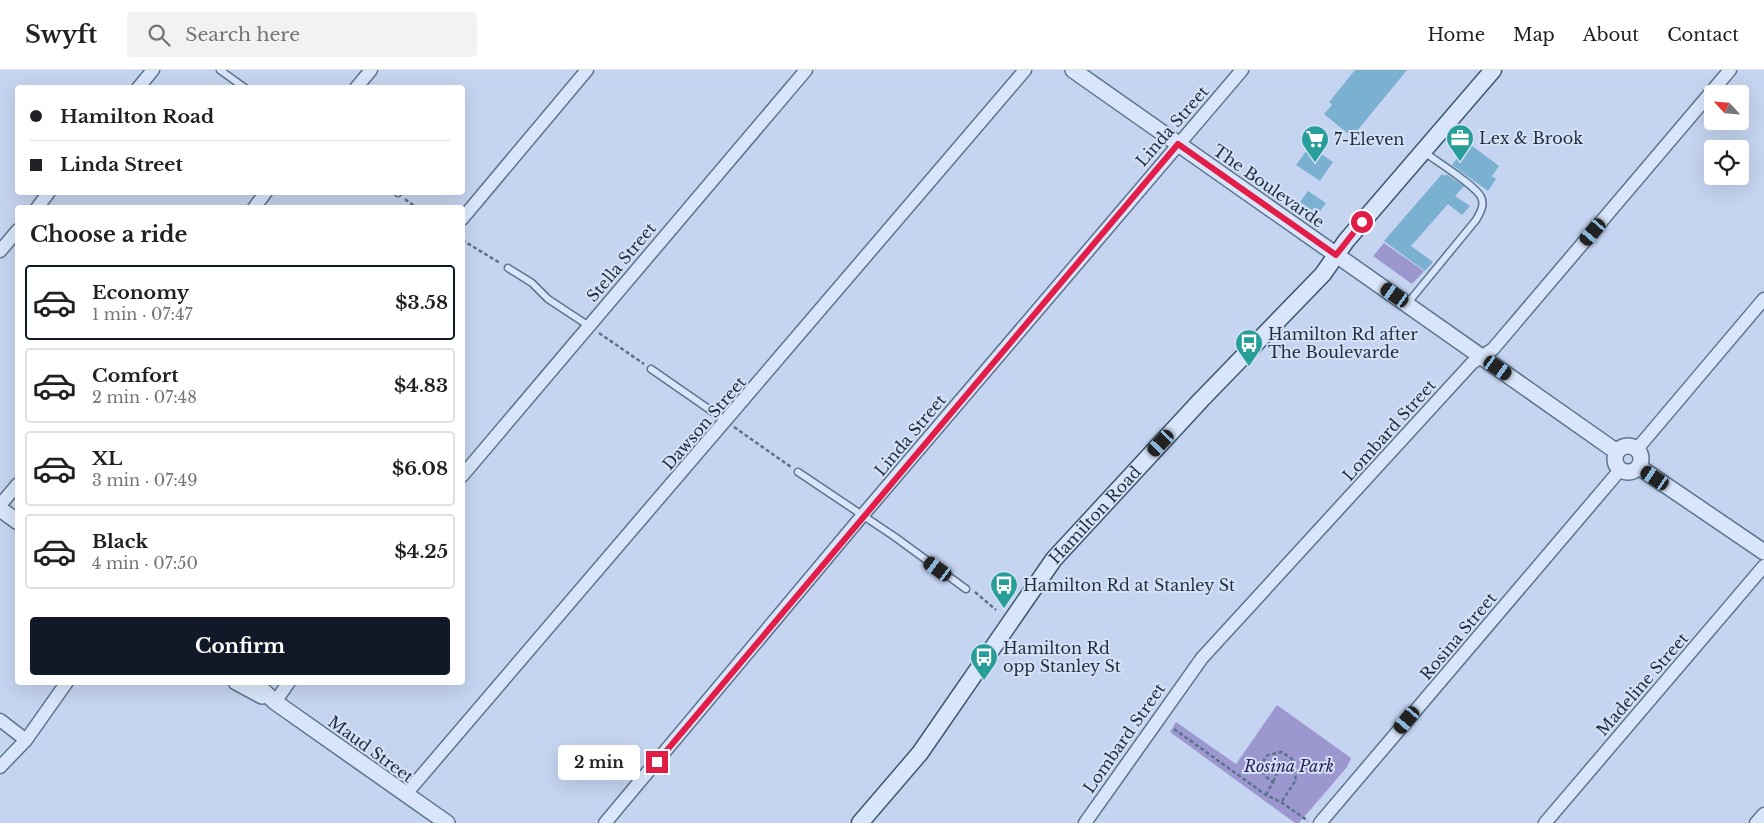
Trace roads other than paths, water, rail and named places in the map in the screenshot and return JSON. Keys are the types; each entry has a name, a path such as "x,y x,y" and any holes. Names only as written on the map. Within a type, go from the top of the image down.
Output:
{"main road":[{"name":"Hamilton Road","path":"860,823 920,753 1054,559 1188,414 1319,278 1336,255 1493,70"}],"street":[{"path":"140,85 153,70"},
{"path":"358,85 371,70"},
{"path":"465,215 587,70"},
{"name":"Stella Street","path":"465,472 806,70"},
{"name":"Dawson Street","path":"405,795 727,422 1025,70"},
{"name":"The Boulevarde","path":"1073,70 1617,452"},
{"name":"Linda Street","path":"606,823 862,516 1242,70"},
{"name":"Lombard Street","path":"1085,823 1202,658 1472,363 1483,357 1500,342 1730,70"},
{"path":"0,251 15,234"},
{"path":"1637,449 1764,298"},
{"path":"1624,446 1637,449 1641,458 1639,467 1628,473 1620,470 1615,460 1617,452 1624,446"},
{"path":"1639,467 1764,552"},
{"name":"Rosina Street","path":"1320,823 1620,470"},
{"path":"0,504 15,487"},
{"path":"0,509 15,520"},
{"name":"Madeline Street","path":"1545,823 1764,566"},
{"path":"0,767 26,740 64,685"},
{"name":"Maud Street","path":"242,685 275,702"},
{"name":"Maud Street","path":"257,685 275,702 447,823"},
{"path":"275,702 287,685"},
{"path":"0,720 26,740"},
{"path":"1756,823 1764,814"}],"lane":[{"path":"220,70 241,85"},
{"path":"1407,304 1476,220 1482,208 1481,197 1473,188 1424,152"},
{"path":"508,268 532,283 548,299 589,326"},
{"path":"651,369 727,422"},
{"path":"798,472 895,537 966,589"}],"place":[{"name":"Lex & Brook","path":"1460,162"},
{"name":"7-Eleven","path":"1315,163"},
{"name":"Hamilton Rd after The Boulevarde","path":"1249,367"},
{"name":"Hamilton Rd at Stanley St","path":"1004,609"},
{"name":"Hamilton Rd opp Stanley St","path":"984,681"}],"park label":[{"name":"Rosina Park","path":"1289,766"}]}
